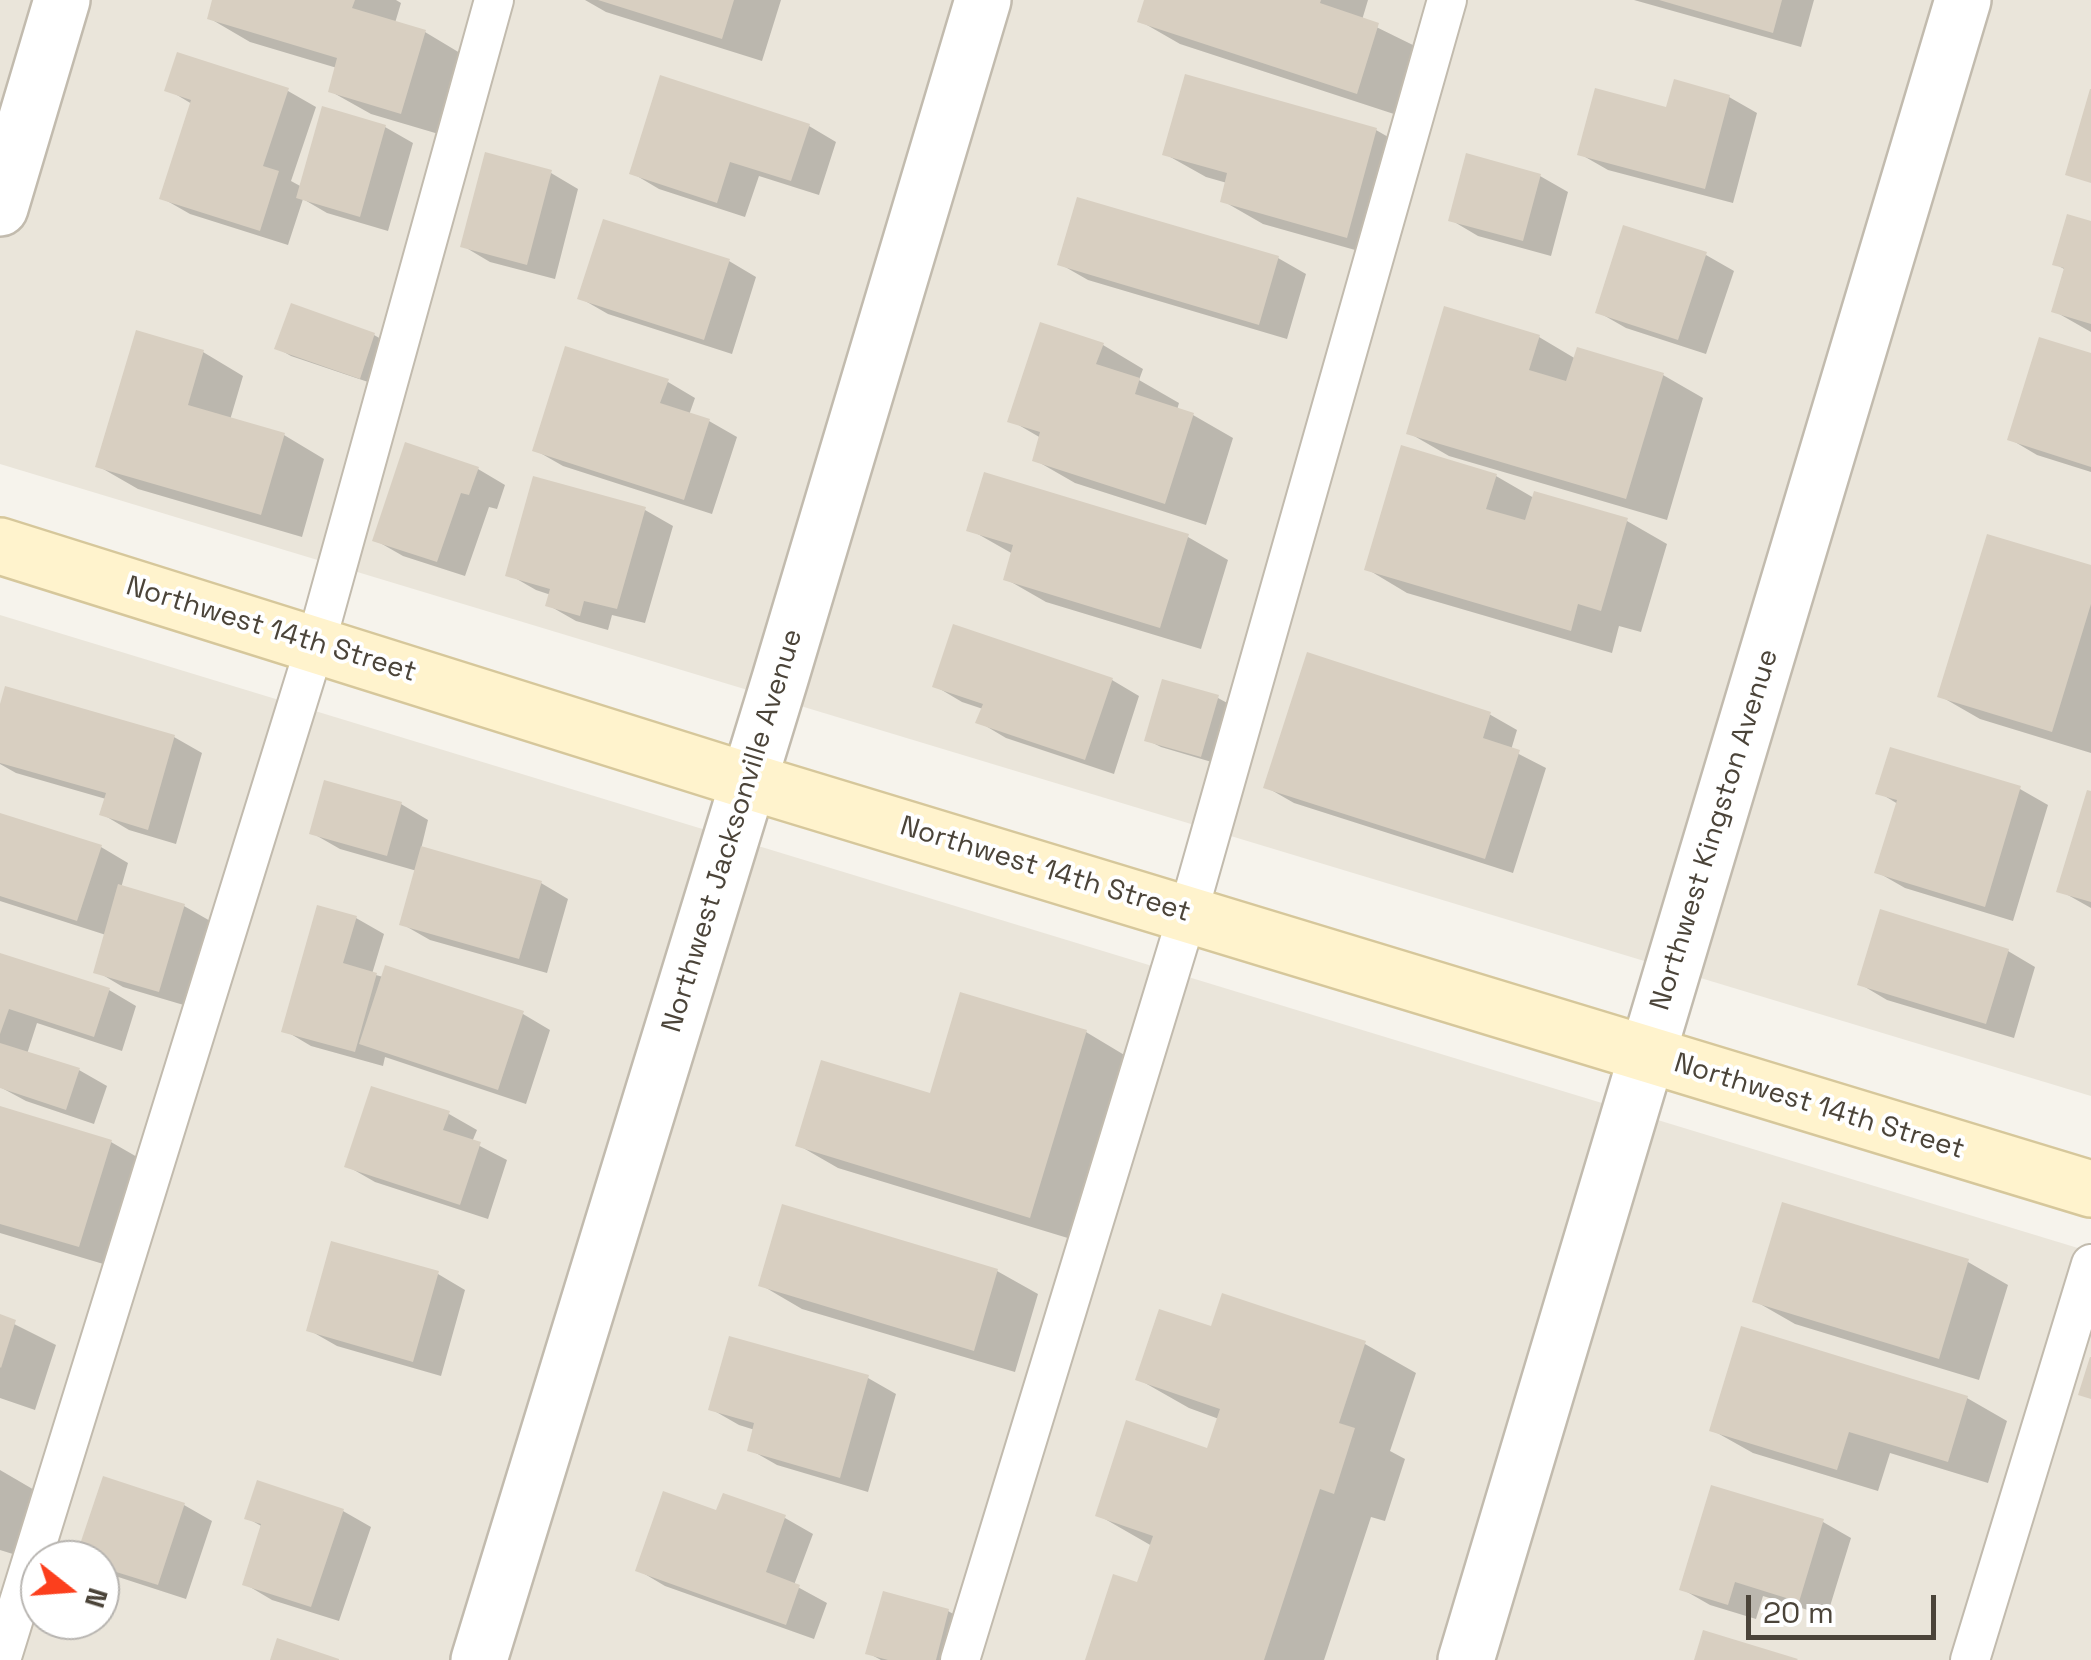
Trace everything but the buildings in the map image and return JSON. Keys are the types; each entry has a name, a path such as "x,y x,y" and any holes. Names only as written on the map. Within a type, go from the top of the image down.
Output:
{"street":[{"path":"0,208 62,0"},
{"name":"Northwest Jacksonville Avenue","path":"479,1660 983,0"},
{"name":"Northwest Kingston Avenue","path":"1466,1660 1963,0"},
{"name":"Northwest 14th Street","path":"0,546 748,781 2091,1189"}],"lane":[{"path":"1,1660 316,643 494,0"},
{"path":"960,1660 1188,913 1447,0"},
{"path":"1970,1660 2091,1264"}],"shaded area":[{"path":"0,0 2091,0 2091,1096 0,464"},
{"path":"0,615 2091,1252 2091,1660 0,1660"}]}
